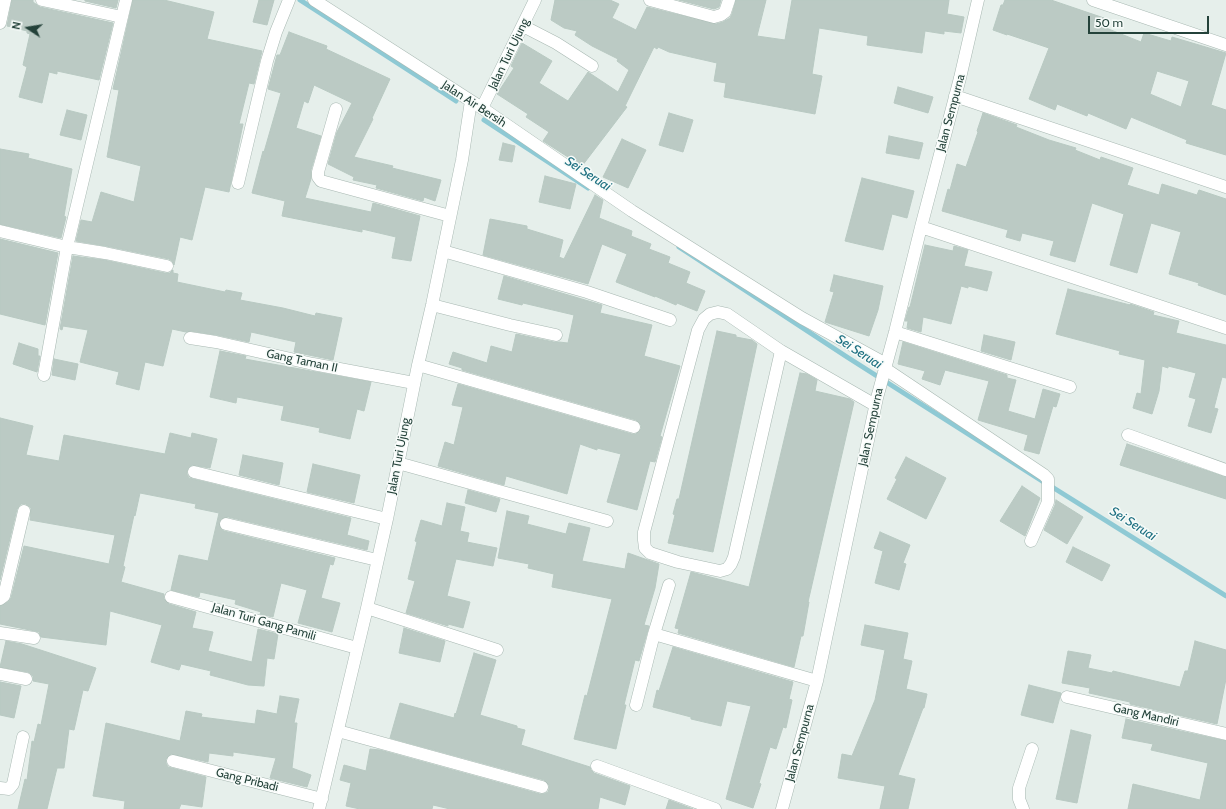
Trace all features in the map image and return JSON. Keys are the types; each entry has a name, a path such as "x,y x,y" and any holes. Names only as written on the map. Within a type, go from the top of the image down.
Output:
{"street":[{"path":"0,23 5,0"},
{"path":"42,0 122,17"},
{"path":"44,375 67,247 126,0"},
{"path":"238,183 267,61 276,32 289,0"},
{"name":"Jalan Air Bersih","path":"314,0 482,108 632,211 802,318 871,356 885,368 947,411 1039,470 1048,480 1049,496 1046,508 1031,541"},
{"name":"Jalan Turi Ujung","path":"482,108 535,0"},
{"path":"650,0 714,17 725,12 729,0"},
{"name":"Jalan Sempurna","path":"782,809 817,681 876,401 960,78 978,0"},
{"path":"1093,0 1226,45"},
{"path":"523,26 556,43 592,66"},
{"path":"955,96 1226,187"},
{"name":"Jalan Turi Ujung","path":"320,804 367,608 462,160 471,101"},
{"path":"336,109 318,172 318,177 321,181 450,216"},
{"path":"921,227 1226,328"},
{"path":"0,231 67,247 167,266"},
{"path":"443,251 587,292 670,320"},
{"path":"432,304 510,325 556,335"},
{"path":"781,351 734,557 731,564 727,569 720,571 678,562 650,553 645,548 644,532 698,330 704,319 710,314 718,312 727,314 781,351 876,401"},
{"path":"895,332 1070,387"},
{"name":"Gang Taman II","path":"190,338 216,342 313,364 414,383"},
{"path":"418,365 634,428"},
{"path":"1128,435 1226,470"},
{"path":"398,463 607,521"},
{"path":"194,472 386,519"},
{"path":"0,599 4,596 24,510"},
{"path":"226,524 377,560"},
{"path":"636,705 654,634 669,584"},
{"name":"Jalan Turi Gang Pamili","path":"171,597 357,648"},
{"path":"367,608 497,650"},
{"path":"0,633 34,638"},
{"path":"654,634 817,681"},
{"path":"0,674 26,679"},
{"name":"Gang Mandiri","path":"1067,696 1226,734"},
{"path":"338,731 542,787"},
{"path":"0,788 9,788 13,784 23,737"},
{"path":"1023,809 1019,799 1019,788 1032,749"},
{"name":"Gang Pribadi","path":"173,761 320,804"},
{"path":"597,766 715,809"}],"building":[{"path":"12,0 33,0 33,2 40,7 113,23 99,80 57,71 57,74 49,72 42,103 19,97 27,67 23,65 30,34 27,33 27,31 7,26"},
{"path":"85,0 118,0 116,8"},
{"path":"133,0 164,0 214,12 207,39 262,51 254,84 249,83 239,124 243,124 229,192 205,187 192,240 180,237 174,265 169,259 76,241 81,220 92,222 101,192 134,202 141,166 107,157 119,90 113,89"},
{"path":"259,0 274,0 267,25 253,22"},
{"path":"555,0 610,0 619,4 612,18 636,30 647,7 716,24 730,18 736,0 766,0 757,36 785,40 792,0 949,0 947,14 964,17 961,33 944,31 944,34 925,31 922,53 867,45 868,36 819,28 812,74 822,76 815,114 724,97 726,83 714,81 717,63 669,52 658,47 657,49 654,47 625,106 627,107 582,166 543,141 549,132 526,117 528,114 497,94 514,68 511,66 522,43 552,61 539,83 568,101 588,72 618,92 629,70 617,61 618,59 592,46 575,35 577,31 564,28 551,20"},
{"path":"679,0 721,0 719,7 714,9"},
{"path":"1005,0 1051,0 1104,18 1101,26 1141,42 1144,33 1171,41 1172,37 1226,53 1211,105 1226,110 1226,155 1186,143 1187,140 1131,117 1126,129 1088,113 1087,116 1057,104 1055,110 1029,99 1049,48 993,30 1001,5 1003,5","holes":["1157,71 1189,81 1181,107 1150,94"]},
{"path":"289,32 327,46 326,49 390,79 372,118 373,119 354,157 393,166 392,168 441,180 435,201 424,197 423,201 376,188 377,185 353,180 354,177 328,164 337,132 352,103 314,85 308,103 304,101 296,128 321,136 305,198 371,212 373,203 420,216 411,261 392,258 396,237 362,229 362,232 282,216 285,201 252,193 281,93 268,89 277,55 280,55"},
{"path":"898,87 933,97 928,113 894,103"},
{"path":"67,110 87,115 81,140 60,135"},
{"path":"669,113 693,120 683,152 659,145"},
{"path":"983,113 1017,125 1016,127 1049,140 1076,148 1075,150 1100,160 1101,157 1133,168 1127,185 1159,195 1162,184 1197,195 1199,190 1226,199 1226,295 1198,285 1199,283 1169,274 1181,232 1151,223 1137,273 1110,265 1124,214 1092,203 1075,262 1050,255 1054,241 1022,233 1020,241 1006,237 1008,230 942,211 948,189 950,190 957,164 966,167"},
{"path":"889,136 923,143 919,159 886,153"},
{"path":"622,139 646,150 628,188 603,177"},
{"path":"503,143 515,146 512,162 499,160"},
{"path":"0,149 29,154 28,158 72,169 64,216 66,217 61,238 0,224"},
{"path":"545,176 576,184 570,209 539,202"},
{"path":"862,178 914,191 907,218 892,214 883,250 845,241"},
{"path":"595,195 603,200 599,218 632,231 631,236 651,244 649,249 670,257 668,263 690,272 686,283 705,291 697,311 677,303 676,305 616,282 627,254 602,244 588,284 483,255 490,219 527,226 527,229 563,240 559,257 564,259"},
{"path":"0,239 58,253 45,325 0,314"},
{"path":"925,245 953,251 954,246 968,250 964,266 992,272 987,291 968,286 968,288 961,286 951,324 923,317 921,332 907,328 908,321 905,321 910,307"},
{"path":"73,256 104,260 165,273 170,273 173,270 173,273 178,274 177,282 225,292 226,290 242,293 240,300 315,316 316,313 342,318 333,360 294,352 296,342 251,332 249,342 217,335 172,329 163,366 145,362 139,390 116,384 119,372 80,362 88,330 63,326 62,330 60,329"},
{"path":"834,275 883,286 878,310 869,336 825,322 834,292 830,291"},
{"path":"504,276 602,305 600,313 652,325 644,356 680,366 660,436 662,437 655,462 650,461 637,510 607,502 621,454 597,448 597,450 580,444 567,494 506,476 504,485 438,466 445,442 454,445 463,407 452,405 458,384 632,434 636,434 641,429 641,425 636,420 462,370 462,368 449,364 453,352 487,363 491,346 512,352 516,334 554,342 568,343 574,315 523,303 522,305 498,299"},
{"path":"1068,289 1130,304 1154,312 1153,315 1179,321 1176,333 1226,345 1226,378 1222,377 1214,408 1218,409 1211,433 1188,426 1196,399 1189,397 1196,373 1168,366 1168,368 1162,366 1159,391 1152,414 1133,408 1137,393 1141,394 1145,360 1119,354 1120,351 1056,334"},
{"path":"717,331 752,340 757,344 713,552 668,543 675,515 673,514 677,499 679,499"},
{"path":"984,335 1015,342 1011,360 981,351"},
{"path":"903,342 1007,375 1007,378 1016,380 1008,411 1035,419 1043,389 1060,394 1056,407 1053,406 1039,454 1024,450 1028,435 978,420 989,381 945,370 940,385 922,379 925,371 898,364"},
{"path":"19,343 38,349 38,356 40,356 37,372 13,364"},
{"path":"220,351 246,356 245,359 371,382 364,411 357,409 350,439 319,432 320,428 281,420 284,406 237,397 236,403 210,397"},
{"path":"54,359 78,364 75,380 52,375"},
{"path":"800,373 807,374 817,380 815,391 850,399 854,402 808,602 803,636 801,636 794,667 678,633 679,629 675,628 691,572 749,587"},
{"path":"0,418 33,426 26,455 59,461 64,435 165,454 170,433 191,438 192,433 217,439 210,468 192,465 187,471 189,478 351,518 347,535 369,541 367,550 228,517 221,519 219,523 221,529 224,531 335,558 333,565 330,564 321,598 340,603 332,632 298,623 307,590 281,583 273,617 260,614 261,612 235,604 236,600 200,592 199,597 171,590 179,555 208,561 219,513 195,508 196,504 140,493 123,566 125,567 121,582 164,594 164,599 169,604 196,612 192,628 213,632 208,651 252,662 258,629 278,634 274,659 267,658 264,686 248,685 210,675 211,671 181,664 179,670 151,662 162,625 110,611 106,645 41,637 39,632 0,624 0,606 8,602 11,598 24,546 109,564 115,535 30,520 31,508 26,504 21,504 17,509 0,580"},
{"path":"1127,444 1226,477 1226,499 1120,465"},
{"path":"243,455 283,463 279,485 239,475"},
{"path":"906,457 946,478 926,519 887,499 897,479 895,478"},
{"path":"313,464 360,475 354,503 307,492"},
{"path":"1022,486 1040,498 1025,536 1000,521"},
{"path":"468,490 500,499 496,512 465,503"},
{"path":"1056,500 1083,517 1067,544 1044,530"},
{"path":"447,503 465,507 460,531 469,533 467,542 497,548 493,566 456,559 447,596 470,602 463,628 448,624 448,626 406,613 415,581 408,579 417,542 415,541 421,520 442,526"},
{"path":"507,511 529,516 527,524 566,534 569,523 590,528 582,561 625,569 628,553 659,564 655,588 644,625 649,626 639,661 635,660 624,705 626,705 616,749 574,739 585,695 587,696 612,599 552,587 554,574 528,568 529,564 498,558"},
{"path":"880,532 910,545 903,563 906,564 899,590 875,583 883,551 874,548"},
{"path":"1073,547 1110,565 1102,581 1066,562"},
{"path":"865,625 908,633 903,659 912,661 906,689 927,694 924,708 898,775 915,779 908,809 880,809 885,786 838,778 842,754 852,756 875,700 885,650 861,645"},
{"path":"404,628 445,641 440,662 399,653"},
{"path":"6,641 22,644 96,668 88,691 83,690 74,730 69,729 64,768 57,768 47,809 18,809 25,779 27,780 32,741 34,742 38,724 41,725 49,684 33,681 33,676 28,672 0,667"},
{"path":"1195,641 1226,650 1226,679 1217,724 1130,704 1130,702 1089,693 1090,688 1062,683 1068,651 1091,655 1088,668 1112,673 1113,671 1180,687 1185,671 1188,671"},
{"path":"673,647 793,682 789,699 792,700 786,728 783,727 776,749 770,747 759,783 761,784 753,808 726,799 751,706 727,701 721,726 691,719 691,717 653,707 657,690 659,691"},
{"path":"474,653 496,660 480,715 517,726 517,728 525,730 521,745 590,767 594,773 630,786 625,805 600,797 598,809 450,809 433,805 432,809 360,809 346,806 351,783 340,780 344,765 366,771 370,749 380,750 540,794 548,792 549,785 544,780 390,738 400,703 454,718"},
{"path":"0,682 21,686 14,718 0,715"},
{"path":"1029,685 1061,693 1053,723 1021,715"},
{"path":"280,696 299,699 294,723 297,723 292,768 311,775 307,787 270,778 276,758 233,752 233,756 209,753 208,762 171,754 166,759 168,767 206,777 202,807 181,804 179,809 124,809 125,801 93,796 106,723 180,741 186,711 202,714 201,717 255,724 257,710 277,714"},
{"path":"1126,719 1226,741 1226,809 1128,809 1133,784 1200,800 1208,763 1151,750 1153,744 1122,738"},
{"path":"1071,730 1091,735 1077,803 1056,799"},
{"path":"669,800 693,809 666,809"}],"waterway":[{"name":"Sei Seruai","path":"300,0 456,101"},
{"name":"Sei Seruai","path":"484,120 588,188"},
{"name":"Sei Seruai","path":"679,247 847,357 1042,481"},
{"name":"Sei Seruai","path":"1049,485 1226,596"}]}
